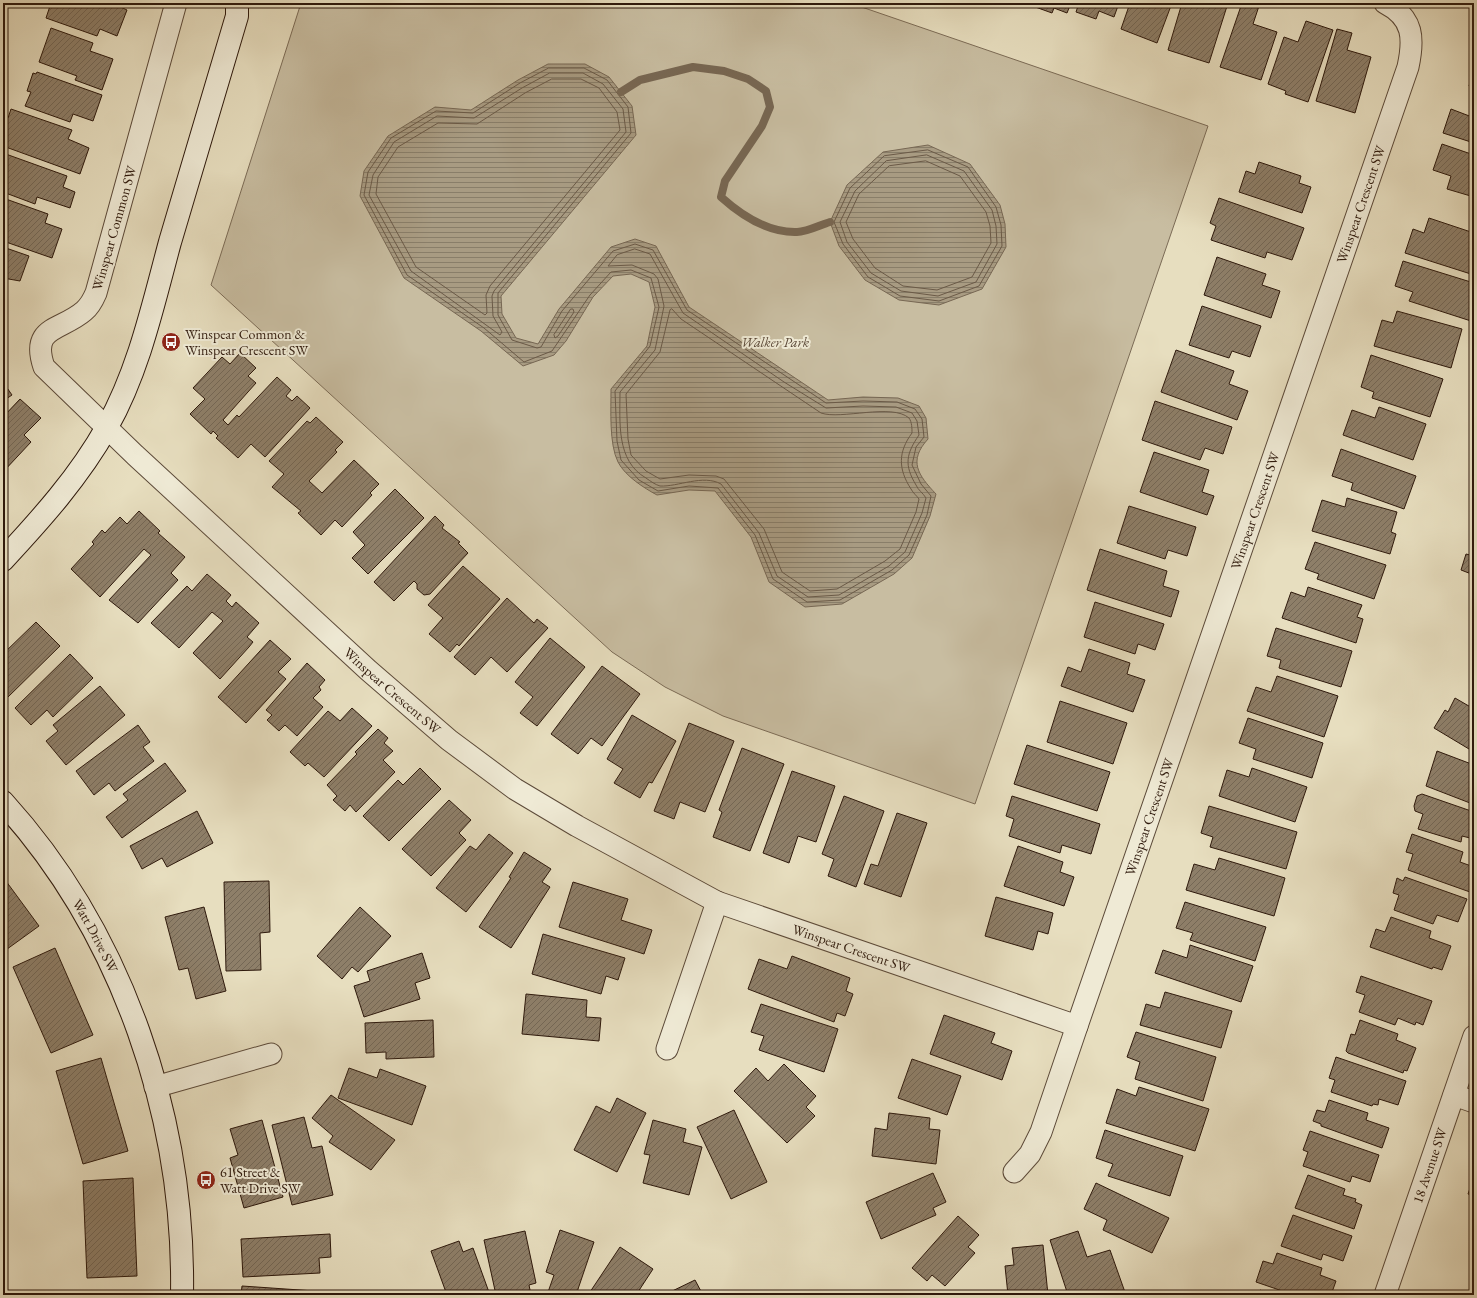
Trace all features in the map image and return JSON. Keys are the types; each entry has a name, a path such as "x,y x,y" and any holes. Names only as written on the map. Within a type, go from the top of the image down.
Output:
{"street":[{"name":"Winspear Common SW","path":"107,427 44,367 39,353 40,344 45,334 84,312 90,306 96,293 176,3"},
{"name":"Winspear Crescent SW","path":"1014,1172 1030,1154 1041,1132 1408,67 1412,37 1409,26 1402,15 1385,3"},
{"path":"3,560 46,514 76,475 107,427 120,402 143,341 240,8"},
{"name":"Winspear Crescent SW","path":"107,427 135,455 368,670 449,740 514,789 577,826 717,902 1077,1026"},
{"name":"Watt Drive SW","path":"3,802 42,852 72,894 111,964 129,1007 155,1087 169,1141 178,1198 183,1257 182,1295"},
{"path":"667,1049 717,902"},
{"name":"18 Avenue SW","path":"1385,1295 1474,1036"},
{"path":"155,1087 270,1054"},
{"path":"1454,1095 1474,1102"}],"green space":[{"name":"Walker Park","path":"301,3 850,3 1208,126 975,804 723,716 665,687 612,652 211,285"}],"water":[{"path":"548,64 585,64 609,77 632,106 636,135 501,296 502,314 516,338 538,344 559,309 611,247 635,239 656,246 689,307 828,400 863,397 898,398 919,406 926,418 928,439 918,454 918,468 924,480 936,494 930,516 912,558 894,574 842,604 805,607 769,582 751,537 715,491 689,490 657,495 641,485 625,472 618,462 613,446 611,427 611,389 647,346 655,307 649,282 631,274 613,276 593,297 566,341 554,355 523,366 481,331 404,278 360,196 364,171 388,136 435,107 471,110 518,80"},
{"path":"928,145 970,164 1000,205 1005,224 1006,247 982,289 939,305 899,300 865,280 839,246 830,222 847,185 883,152"}],"building":[{"path":"47,3 112,3 127,10 117,36 100,29 97,36 46,18 50,6 47,5"},
{"path":"1071,3 1067,13 1054,8 1052,13 1027,4"},
{"path":"1079,3 1119,3 1114,17 1099,11 1096,19 1076,12"},
{"path":"1130,3 1172,3 1157,43 1121,29"},
{"path":"1182,3 1228,3 1209,63 1168,50"},
{"path":"1242,3 1249,3 1259,6 1253,24 1277,32 1261,80 1220,67"},
{"path":"1306,21 1333,30 1308,102 1285,94 1286,91 1268,84 1284,37 1298,42"},
{"path":"51,28 93,43 90,51 113,59 102,90 75,80 77,76 39,62"},
{"path":"1337,29 1352,33 1347,50 1371,57 1355,113 1316,101"},
{"path":"1474,69 1474,88 1469,86"},
{"path":"37,72 102,95 93,121 73,114 70,122 25,106 31,92 27,91 33,73 36,74"},
{"path":"11,109 72,130 68,139 89,148 80,174 3,146 7,135 3,133 3,124 5,117 8,118"},
{"path":"1451,109 1472,117 1474,111 1474,143 1443,133"},
{"path":"1442,144 1474,155 1474,197 1447,189 1451,176 1433,170"},
{"path":"3,153 67,176 63,187 75,192 70,208 37,197 35,204 3,192"},
{"path":"1259,162 1301,176 1299,183 1311,187 1302,213 1239,192 1246,171 1255,174"},
{"path":"3,198 48,214 45,223 62,229 52,258 3,241"},
{"path":"1219,198 1304,228 1292,260 1267,252 1265,258 1211,240 1216,226 1210,223"},
{"path":"1429,218 1474,233 1474,275 1405,253 1413,229 1424,233"},
{"path":"3,247 29,256 20,281 3,278"},
{"path":"1217,257 1266,274 1262,285 1280,291 1271,318 1204,295"},
{"path":"1403,261 1474,283 1474,310 1471,321 1409,301 1413,292 1395,286"},
{"path":"1202,306 1261,326 1250,357 1232,351 1229,358 1189,345"},
{"path":"1397,311 1462,329 1451,368 1374,346 1382,320 1393,323"},
{"path":"1176,350 1234,371 1229,384 1248,391 1237,420 1161,392"},
{"path":"240,353 256,368 248,376 256,383 223,420 228,425 237,415 239,417 277,377 291,390 286,396 292,401 297,396 310,408 265,457 251,444 238,458 216,438 218,436 213,431 211,434 190,414 205,399 193,388 222,357 230,364"},
{"path":"1371,355 1443,379 1430,417 1372,398 1374,392 1361,387"},
{"path":"3,382 12,395 3,401"},
{"path":"20,399 41,418 24,435 31,442 3,472 3,417"},
{"path":"1155,401 1232,427 1223,454 1205,448 1200,460 1142,440"},
{"path":"1379,407 1426,424 1413,460 1343,435 1352,410 1375,418"},
{"path":"316,417 343,442 335,450 337,452 309,481 322,493 354,460 379,484 370,493 372,495 342,527 335,520 321,535 298,513 301,511 272,487 284,474 269,461 307,421 310,423"},
{"path":"1341,449 1416,476 1404,509 1351,490 1353,483 1332,476"},
{"path":"1154,452 1209,470 1202,492 1214,496 1207,515 1140,492"},
{"path":"395,489 424,518 368,574 352,558 365,545 353,532"},
{"path":"1347,498 1397,512 1391,532 1396,534 1390,554 1312,531 1322,500 1345,507"},
{"path":"1129,506 1196,527 1187,556 1168,550 1165,559 1117,543"},
{"path":"139,511 160,531 158,533 185,557 171,573 178,580 138,623 109,600 151,555 144,549 100,597 71,569 94,544 92,542 102,530 105,533 120,517 127,524"},
{"path":"435,516 444,525 442,528 460,542 458,543 468,553 430,594 424,595 417,589 417,584 414,581 394,601 374,582"},
{"path":"1315,542 1386,565 1374,599 1317,579 1319,574 1305,569"},
{"path":"1100,549 1167,571 1163,586 1179,591 1171,617 1087,590"},
{"path":"1466,554 1474,556 1474,575 1461,570"},
{"path":"463,566 500,599 459,646 457,644 450,652 429,634 443,618 428,605"},
{"path":"207,574 231,595 226,601 232,607 236,602 259,623 247,637 253,642 220,679 193,653 223,621 212,612 179,648 151,623 187,586 192,591"},
{"path":"1308,587 1362,605 1357,617 1363,619 1356,643 1282,618 1291,592 1305,597"},
{"path":"507,598 534,623 537,619 548,628 507,672 491,657 475,675 454,657"},
{"path":"1095,602 1164,624 1155,650 1138,644 1135,654 1084,637"},
{"path":"36,622 60,646 7,698 3,694 3,654"},
{"path":"1276,628 1352,651 1341,687 1279,668 1281,660 1267,656"},
{"path":"550,638 585,667 537,726 520,713 533,697 515,682"},
{"path":"270,640 291,659 278,672 286,679 246,723 218,697"},
{"path":"1089,649 1130,663 1127,674 1145,680 1133,712 1061,686 1068,667 1081,672"},
{"path":"70,654 93,678 53,717 47,710 31,725 15,708"},
{"path":"307,663 325,680 319,687 321,690 313,698 323,707 297,736 285,725 279,731 267,720 272,715 266,710"},
{"path":"602,666 640,694 602,746 591,738 578,754 551,734"},
{"path":"1277,676 1338,696 1324,737 1247,711 1256,687 1271,692"},
{"path":"100,686 125,715 66,765 46,741 58,731 53,725"},
{"path":"1455,698 1474,709 1474,752 1434,728 1445,710 1448,712"},
{"path":"1060,701 1127,723 1113,764 1047,742"},
{"path":"352,708 372,726 324,777 308,763 305,766 290,752 328,711 340,721"},
{"path":"632,715 676,741 652,783 649,782 640,798 614,783 623,769 607,759"},
{"path":"1248,718 1323,743 1312,778 1253,759 1256,749 1239,743"},
{"path":"689,723 734,741 705,812 680,802 674,819 654,811"},
{"path":"138,725 150,742 143,747 154,761 115,791 109,783 94,795 76,771"},
{"path":"378,729 388,738 384,743 393,751 383,760 395,772 356,812 350,805 345,811 333,800 337,796 327,785 357,754 355,752"},
{"path":"1027,745 1110,772 1097,811 1014,784"},
{"path":"742,748 784,764 750,851 713,837 722,812 719,810"},
{"path":"1437,751 1474,765 1474,793 1470,803 1426,786"},
{"path":"165,763 186,791 122,838 106,817 128,800 123,794"},
{"path":"420,768 441,789 389,841 363,816 398,780 403,785"},
{"path":"1252,768 1307,787 1295,822 1219,796 1227,770 1249,777"},
{"path":"792,771 835,786 816,842 798,836 789,863 763,853"},
{"path":"1422,794 1474,812 1474,839 1462,836 1461,842 1418,829 1423,814 1415,811 1414,806 1417,796"},
{"path":"844,796 884,811 856,887 828,876 834,859 822,854"},
{"path":"1012,796 1100,824 1091,854 1062,845 1060,853 1009,836 1014,819 1006,816"},
{"path":"449,800 471,820 459,833 466,840 431,876 402,849"},
{"path":"1209,806 1297,832 1286,869 1210,847 1213,837 1201,833"},
{"path":"197,811 213,843 167,867 162,858 142,869 130,846"},
{"path":"897,813 927,823 901,897 864,884 871,864 878,866"},
{"path":"489,834 513,853 466,912 436,888 470,846 476,850"},
{"path":"1412,834 1463,852 1460,862 1474,867 1474,882 1470,892 1408,870 1413,854 1406,852"},
{"path":"1018,846 1063,862 1060,872 1074,877 1064,906 1004,886"},
{"path":"524,852 551,869 542,882 550,887 511,948 479,927 511,878 509,877"},
{"path":"1219,858 1285,878 1274,916 1186,890 1194,864 1215,870"},
{"path":"3,877 39,926 3,952"},
{"path":"1405,877 1467,899 1458,922 1437,915 1433,924 1394,910 1399,895 1393,893 1397,878 1403,881"},
{"path":"269,881 270,932 260,933 261,970 226,971 224,882"},
{"path":"573,882 628,899 621,920 652,930 644,954 559,927"},
{"path":"996,897 1053,913 1048,934 1038,931 1033,950 985,936"},
{"path":"1185,902 1266,927 1255,961 1190,940 1193,933 1176,928"},
{"path":"204,907 226,991 196,999 188,968 179,970 165,917"},
{"path":"360,907 391,936 358,972 352,967 342,979 317,956"},
{"path":"1391,917 1431,931 1429,938 1451,946 1442,970 1433,967 1432,969 1370,947 1376,929 1385,932"},
{"path":"543,934 625,958 618,980 606,976 601,994 532,974"},
{"path":"1190,945 1253,966 1241,1002 1155,973 1163,950 1187,958"},
{"path":"55,948 93,1035 51,1053 13,967"},
{"path":"422,953 430,978 415,983 420,999 364,1017 354,986 370,981 367,971"},
{"path":"792,956 850,978 846,991 853,994 845,1016 837,1013 834,1022 748,989 759,959 787,969"},
{"path":"1361,976 1432,1001 1423,1025 1416,1022 1415,1025 1398,1018 1395,1025 1359,1012 1365,995 1356,992"},
{"path":"1165,992 1232,1011 1221,1048 1140,1025 1146,1004 1160,1008"},
{"path":"526,994 587,1000 586,1017 601,1018 599,1041 522,1034"},
{"path":"761,1004 838,1029 824,1072 759,1050 764,1036 751,1032"},
{"path":"944,1015 995,1033 991,1043 1012,1051 1002,1080 930,1054"},
{"path":"433,1020 434,1057 386,1059 386,1052 366,1053 365,1023"},
{"path":"1360,1020 1398,1034 1396,1040 1416,1048 1407,1071 1404,1070 1403,1073 1346,1051 1351,1034 1355,1035"},
{"path":"1136,1032 1216,1057 1203,1101 1135,1079 1140,1062 1127,1057"},
{"path":"1336,1057 1406,1081 1398,1105 1379,1099 1378,1105 1373,1104 1372,1106 1331,1092 1335,1080 1329,1078"},
{"path":"101,1058 128,1151 83,1164 56,1071"},
{"path":"912,1059 961,1076 947,1115 898,1098"},
{"path":"784,1064 816,1096 806,1107 815,1116 787,1143 734,1091 756,1068 768,1081"},
{"path":"349,1068 377,1078 380,1069 426,1086 412,1125 338,1098"},
{"path":"1139,1087 1209,1109 1195,1151 1106,1123 1117,1089 1136,1096"},
{"path":"331,1095 395,1140 371,1170 329,1142 333,1136 312,1118"},
{"path":"617,1098 646,1113 617,1172 574,1150 596,1106 610,1113"},
{"path":"1329,1100 1368,1113 1366,1120 1389,1128 1382,1148 1321,1126 1321,1124 1313,1121 1317,1110 1325,1112"},
{"path":"734,1110 767,1182 731,1199 697,1127"},
{"path":"889,1113 930,1118 929,1129 940,1130 936,1164 872,1156 875,1128 887,1130"},
{"path":"304,1117 312,1148 322,1146 333,1195 292,1205 272,1125"},
{"path":"262,1120 283,1197 244,1208 230,1158 238,1155 230,1129"},
{"path":"653,1120 686,1129 683,1142 702,1147 689,1195 643,1183 650,1155 644,1154"},
{"path":"1105,1130 1183,1156 1170,1196 1108,1176 1113,1164 1096,1158"},
{"path":"1310,1131 1379,1155 1370,1182 1352,1176 1350,1182 1303,1166 1308,1152 1303,1150"},
{"path":"933,1173 946,1202 933,1208 936,1215 881,1239 866,1202"},
{"path":"1308,1175 1345,1189 1343,1195 1356,1199 1355,1202 1362,1205 1354,1229 1295,1208"},
{"path":"1474,1177 1474,1196 1468,1194"},
{"path":"133,1178 137,1276 87,1278 83,1181"},
{"path":"1096,1183 1169,1218 1152,1253 1103,1230 1107,1220 1084,1209"},
{"path":"1293,1215 1352,1236 1343,1261 1323,1254 1321,1260 1281,1246"},
{"path":"958,1216 979,1235 968,1247 975,1253 945,1286 932,1275 927,1281 912,1268"},
{"path":"560,1230 594,1242 576,1295 547,1295 554,1275 546,1272"},
{"path":"525,1231 536,1283 529,1285 531,1295 496,1295 484,1240"},
{"path":"1078,1231 1087,1257 1110,1250 1126,1295 1068,1295 1050,1240"},
{"path":"330,1234 331,1257 319,1258 320,1273 243,1277 241,1239"},
{"path":"459,1241 463,1252 473,1248 490,1295 447,1295 431,1251"},
{"path":"1043,1245 1048,1295 1008,1295 1005,1266 1014,1265 1012,1248"},
{"path":"620,1247 653,1269 636,1295 588,1295"},
{"path":"1277,1253 1322,1268 1320,1275 1336,1281 1331,1295 1294,1295 1256,1282 1263,1261 1273,1264"},
{"path":"695,1280 703,1295 664,1295"},
{"path":"242,1286 329,1292 329,1295 241,1295"},
{"path":"1260,1290 1275,1295 1258,1295"}],"waterway":[{"path":"621,92 640,80 693,67 724,71 748,79 766,91 770,107 762,126 725,181 721,197 737,210 756,222 786,232 801,232 830,222"}],"place":[{"name":"Winspear Common & Winspear Crescent SW","path":"171,342"},
{"name":"61 Street & Watt Drive SW","path":"206,1180"}]}
